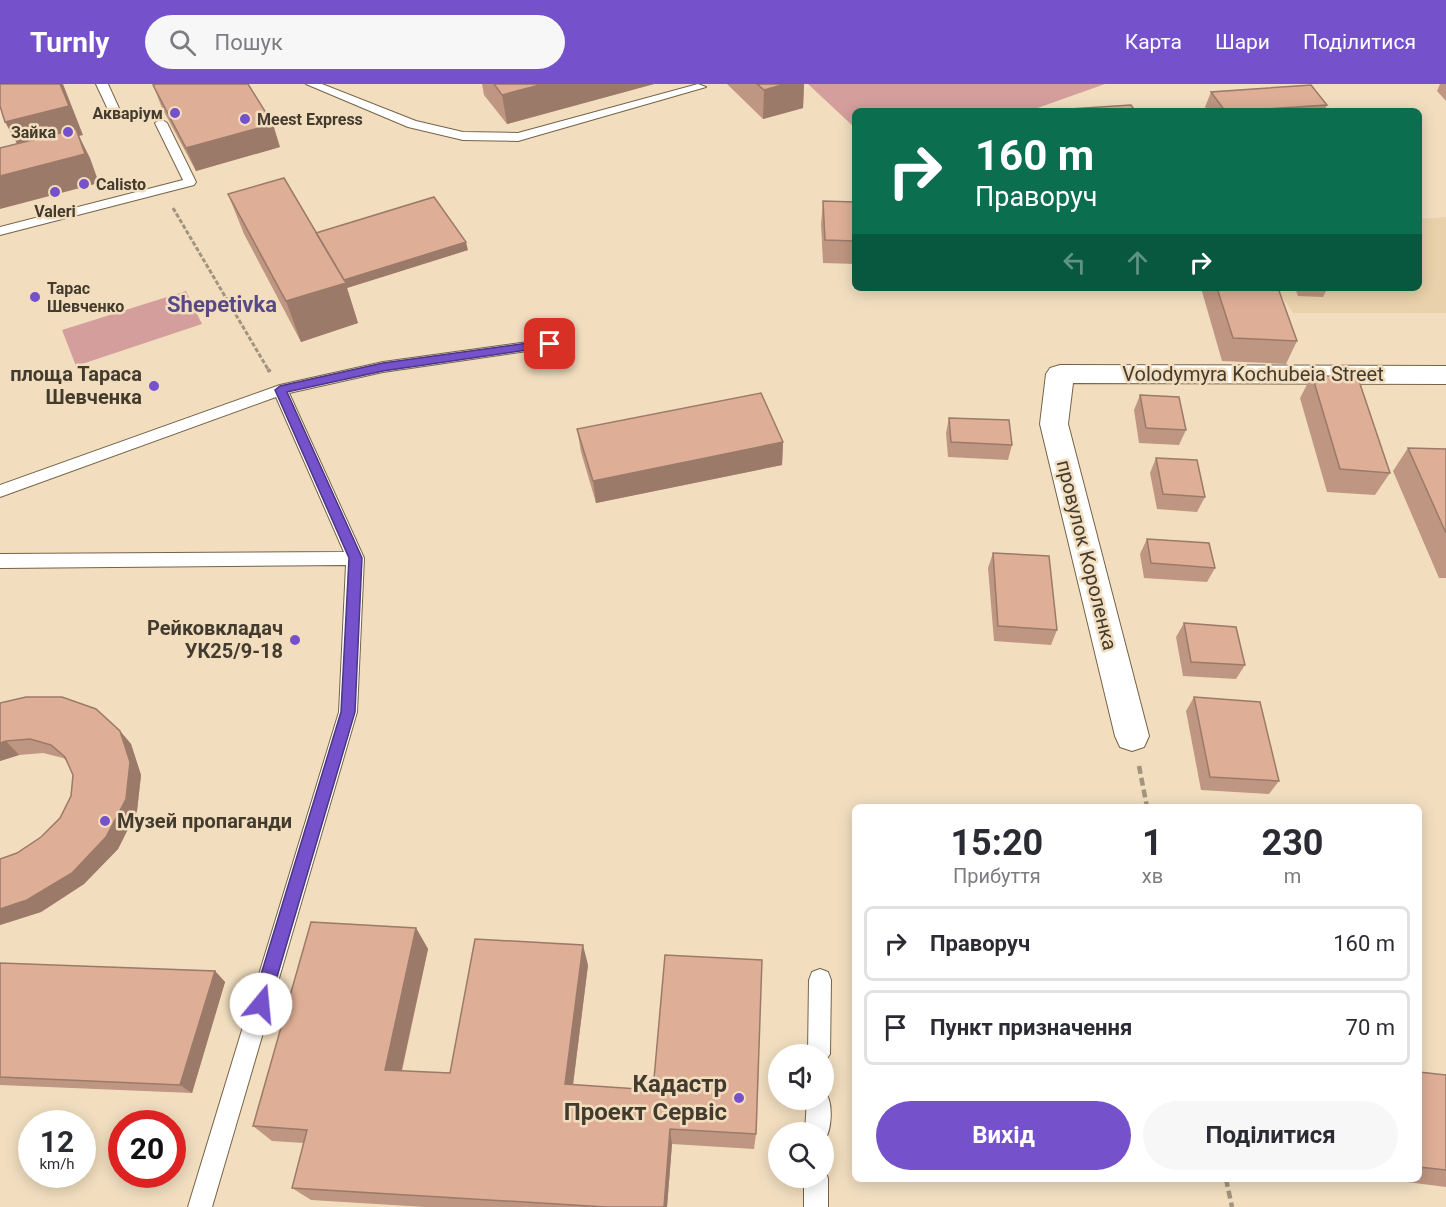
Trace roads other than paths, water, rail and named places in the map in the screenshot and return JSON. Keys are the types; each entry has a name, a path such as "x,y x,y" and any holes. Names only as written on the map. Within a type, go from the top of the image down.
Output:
{"street":[{"name":"Volodymyra Kochubeia Street","path":"1060,374 1446,375"},
{"name":"провулок Короленка","path":"1060,374 1054,424 1132,735"}],"lane":[{"path":"102,84 116,115"},
{"path":"312,84 412,124 463,136 518,137 700,87"},
{"path":"0,231 190,182 161,123"},
{"path":"0,491 280,390 383,367 550,344"},
{"path":"200,1207 348,712 356,558 280,390"},
{"path":"0,561 356,558"},
{"path":"819,1044 820,980"},
{"path":"816,1188 816,1207"}],"place":[{"name":"Акваріум","path":"175,113"},
{"name":"Meest Express","path":"245,119"},
{"name":"Зайка","path":"68,132"},
{"name":"Calisto","path":"84,184"},
{"name":"Valeri","path":"55,192"},
{"name":"Тарас Шевченко","path":"35,297"},
{"name":"площа Тараса Шевченка","path":"154,386"},
{"name":"Рейковкладач УК25/9-18","path":"295,640"},
{"name":"Музей пропаганди","path":"105,821"},
{"name":"Кадастр Проект Сервіс","path":"739,1098"}],"district":[{"name":"Shepetivka","path":"222,304"}]}
